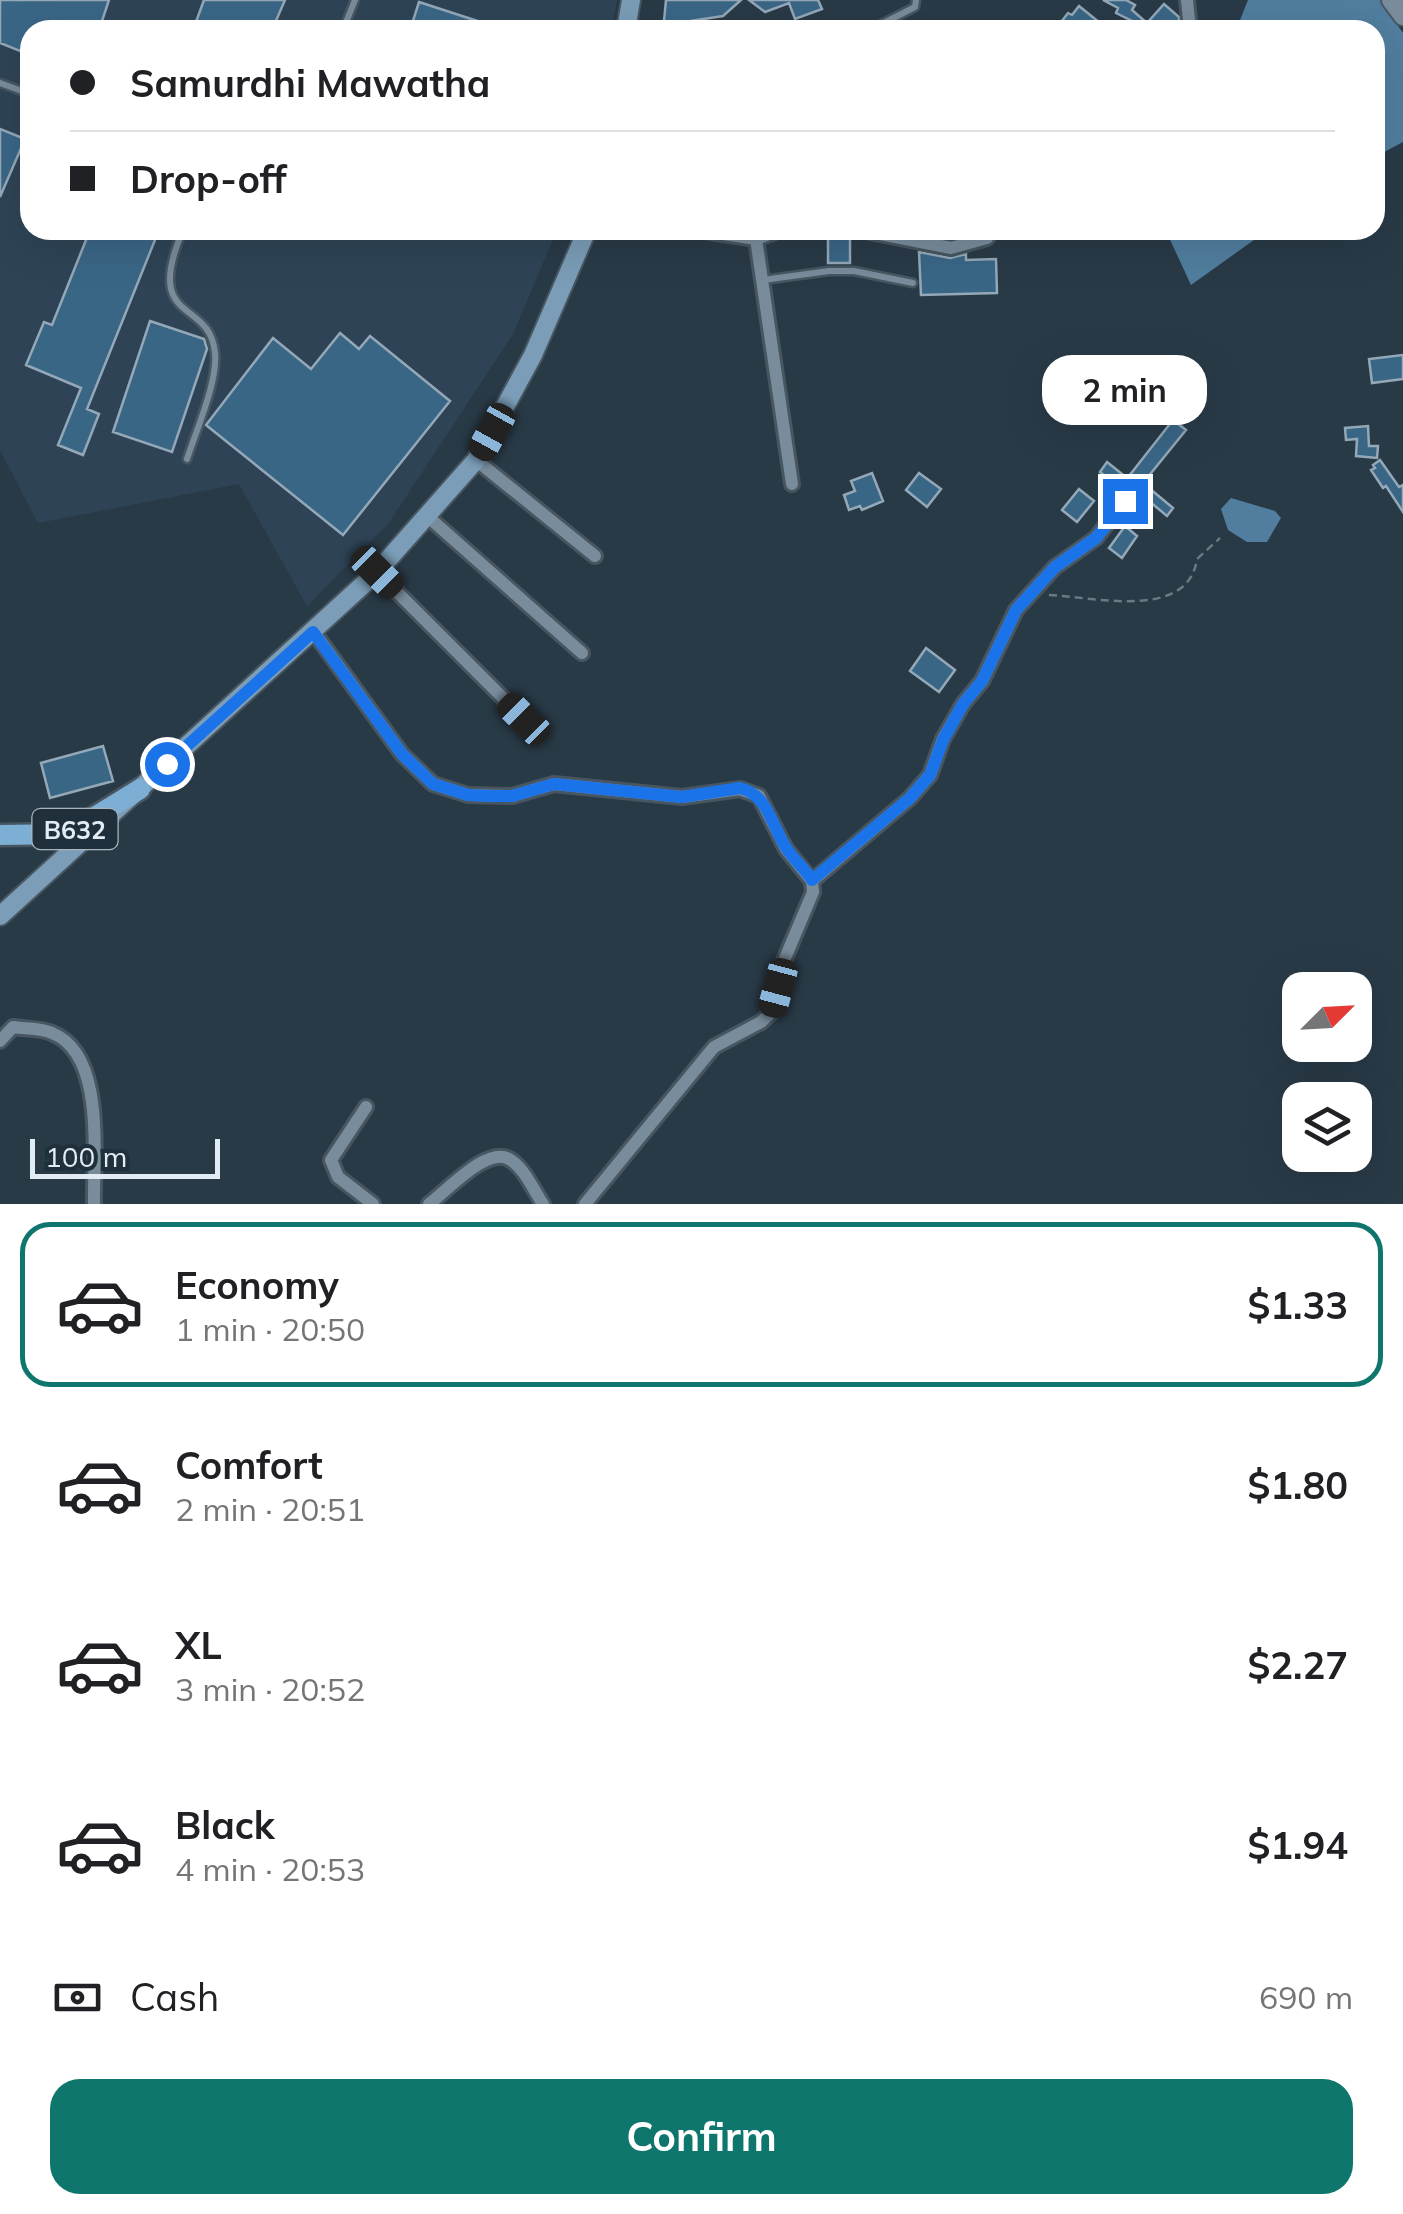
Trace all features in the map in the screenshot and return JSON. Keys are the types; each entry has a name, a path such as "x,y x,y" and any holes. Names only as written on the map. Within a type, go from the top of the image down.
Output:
{"main road":[{"path":"0,916 377,572 476,460 532,355 583,240"},
{"name":"B632","path":"0,836 67,834 140,789"}],"street":[{"path":"1391,0 1403,16"},
{"path":"756,240 792,484"},
{"path":"911,240 952,248 980,240"},
{"path":"476,460 595,556"},
{"path":"812,880 910,798 930,775 943,740 963,704 982,681 1016,610 1055,567 1096,538 1125,501"},
{"path":"426,515 582,654"},
{"path":"377,572 524,719"},
{"path":"313,632 402,754 433,784 468,795 512,796 554,784 682,797 748,790 759,796 786,849 812,880 813,892 783,963 772,1010 714,1047 585,1204"},
{"path":"0,1041 14,1027 54,1033 82,1059 92,1094 94,1204"},
{"path":"366,1107 331,1160 338,1177 373,1204"},
{"path":"429,1204 494,1156 507,1157 518,1166 542,1204"}],"lane":[{"path":"890,20 915,7 916,0"},
{"path":"181,240 168,278 169,288 177,303 212,339 216,357 188,459"},
{"path":"762,280 854,271 913,283"}],"path":[{"path":"1046,594 1158,601 1176,594 1194,576 1197,559 1220,538"}],"shaded area":[{"path":"0,0 617,0 614,20 20,20 20,240 553,240 513,334 388,524 307,606 239,484 38,523 0,450"}],"water":[{"path":"1248,0 1380,0 1403,33 1403,142 1385,152 1385,20 1240,20"},
{"path":"1170,240 1254,240 1191,285"},
{"path":"1231,498 1275,511 1281,518 1267,542 1247,542 1228,530 1221,509"}],"building":[{"path":"0,0 109,0 102,20 20,20 20,51 0,43"},
{"path":"204,0 285,0 276,20 197,20"},
{"path":"666,0 741,0 723,16 664,20"},
{"path":"749,0 818,0 822,9 795,19 789,3 765,12"},
{"path":"1103,0 1126,0 1135,5 1132,10 1144,20 1130,20 1116,13 1118,8"},
{"path":"419,2 474,20 413,20"},
{"path":"1164,4 1179,20 1150,20"},
{"path":"1079,6 1096,20 1063,20 1068,13 1072,15"},
{"path":"0,129 20,137 20,151 0,197"},
{"path":"86,240 155,240 87,409 99,414 83,455 58,445 81,388 26,365 44,322 52,325"},
{"path":"828,240 850,240 850,263 828,263"},
{"path":"919,252 950,258 966,254 966,260 996,259 997,293 921,295"},
{"path":"150,321 204,339 207,349 172,452 113,432"},
{"path":"340,333 359,349 370,336 450,401 343,535 206,425 273,338 311,369"},
{"path":"1403,355 1403,379 1372,383 1369,359"},
{"path":"1173,420 1186,430 1143,483 1173,508 1167,516 1125,481"},
{"path":"1368,426 1369,446 1378,446 1377,458 1356,456 1357,439 1346,440 1345,428"},
{"path":"1380,460 1399,487 1403,485 1403,512 1371,470"},
{"path":"1107,462 1127,478 1120,488 1100,472"},
{"path":"872,473 883,501 862,510 860,506 849,510 844,495 855,491 851,481"},
{"path":"919,473 941,489 927,507 906,490"},
{"path":"1079,489 1094,501 1077,522 1062,510"},
{"path":"1125,526 1137,536 1122,558 1109,548"},
{"path":"926,648 955,670 939,692 910,671"},
{"path":"103,746 113,781 50,798 41,763"}],"route":[{"path":"167,764 313,632 402,754 433,784 468,795 490,796 512,796 554,784 682,797 748,790 759,796 786,849 812,880 910,798 930,775 943,740 963,704 982,681 1016,610 1055,567 1096,538 1125,501"}]}
